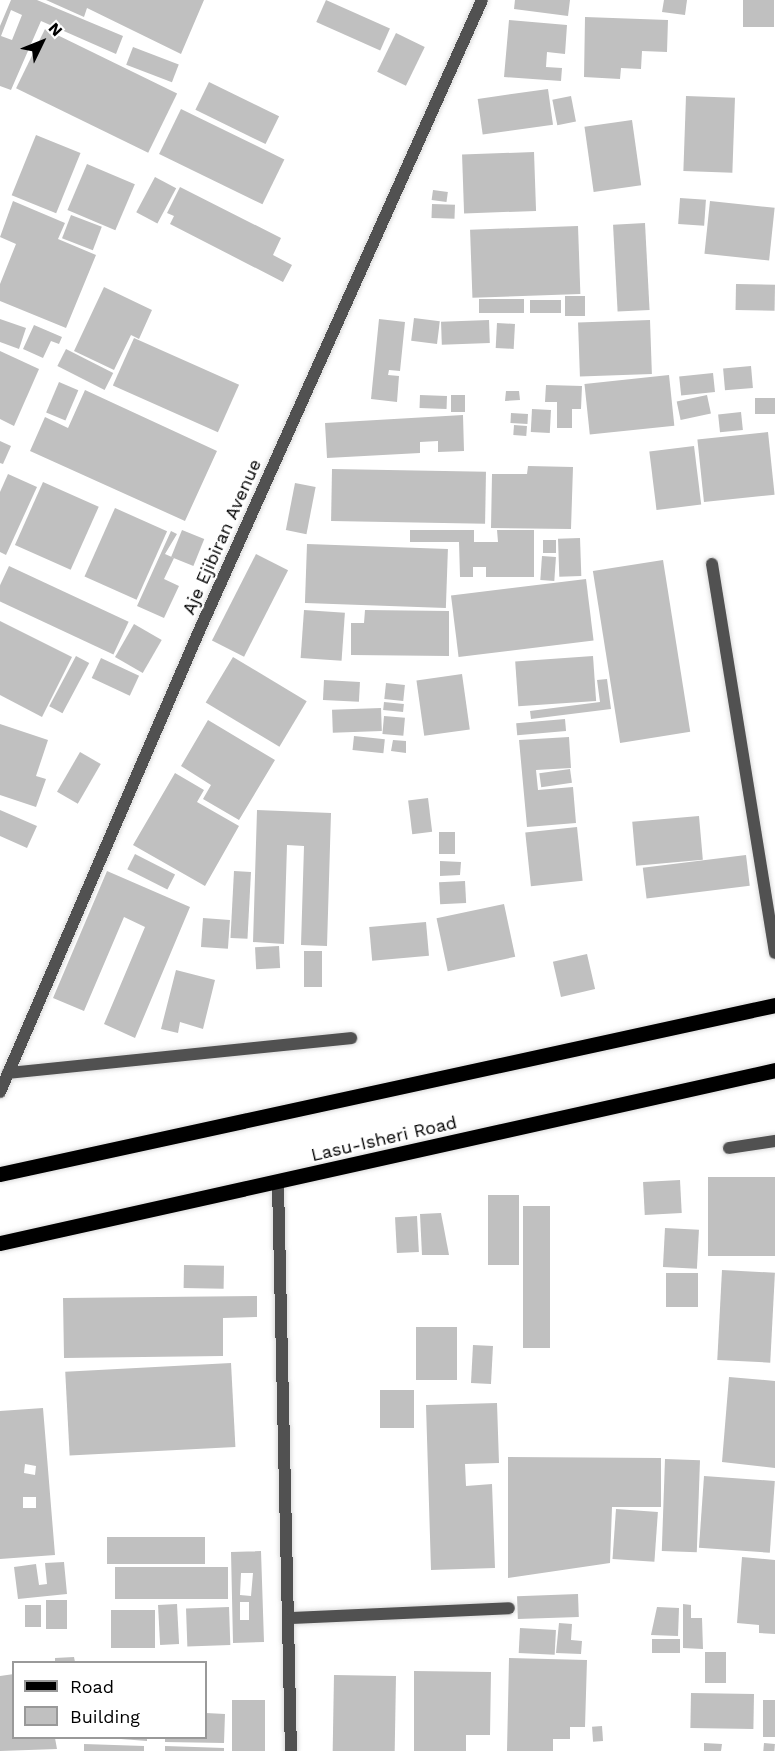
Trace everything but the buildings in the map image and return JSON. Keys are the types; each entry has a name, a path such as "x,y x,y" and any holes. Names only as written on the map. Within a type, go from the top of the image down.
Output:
{"main road":[{"path":"0,1174 775,1005"},
{"name":"Lasu-Isheri Road","path":"0,1244 278,1184 775,1070"}],"street":[{"name":"Aje Ejibiran Avenue","path":"0,1092 482,0"},
{"path":"712,564 775,953"},
{"path":"8,1073 351,1038"},
{"path":"729,1148 775,1141"},
{"path":"278,1184 292,1618 291,1751"},
{"path":"292,1618 509,1608"}]}
